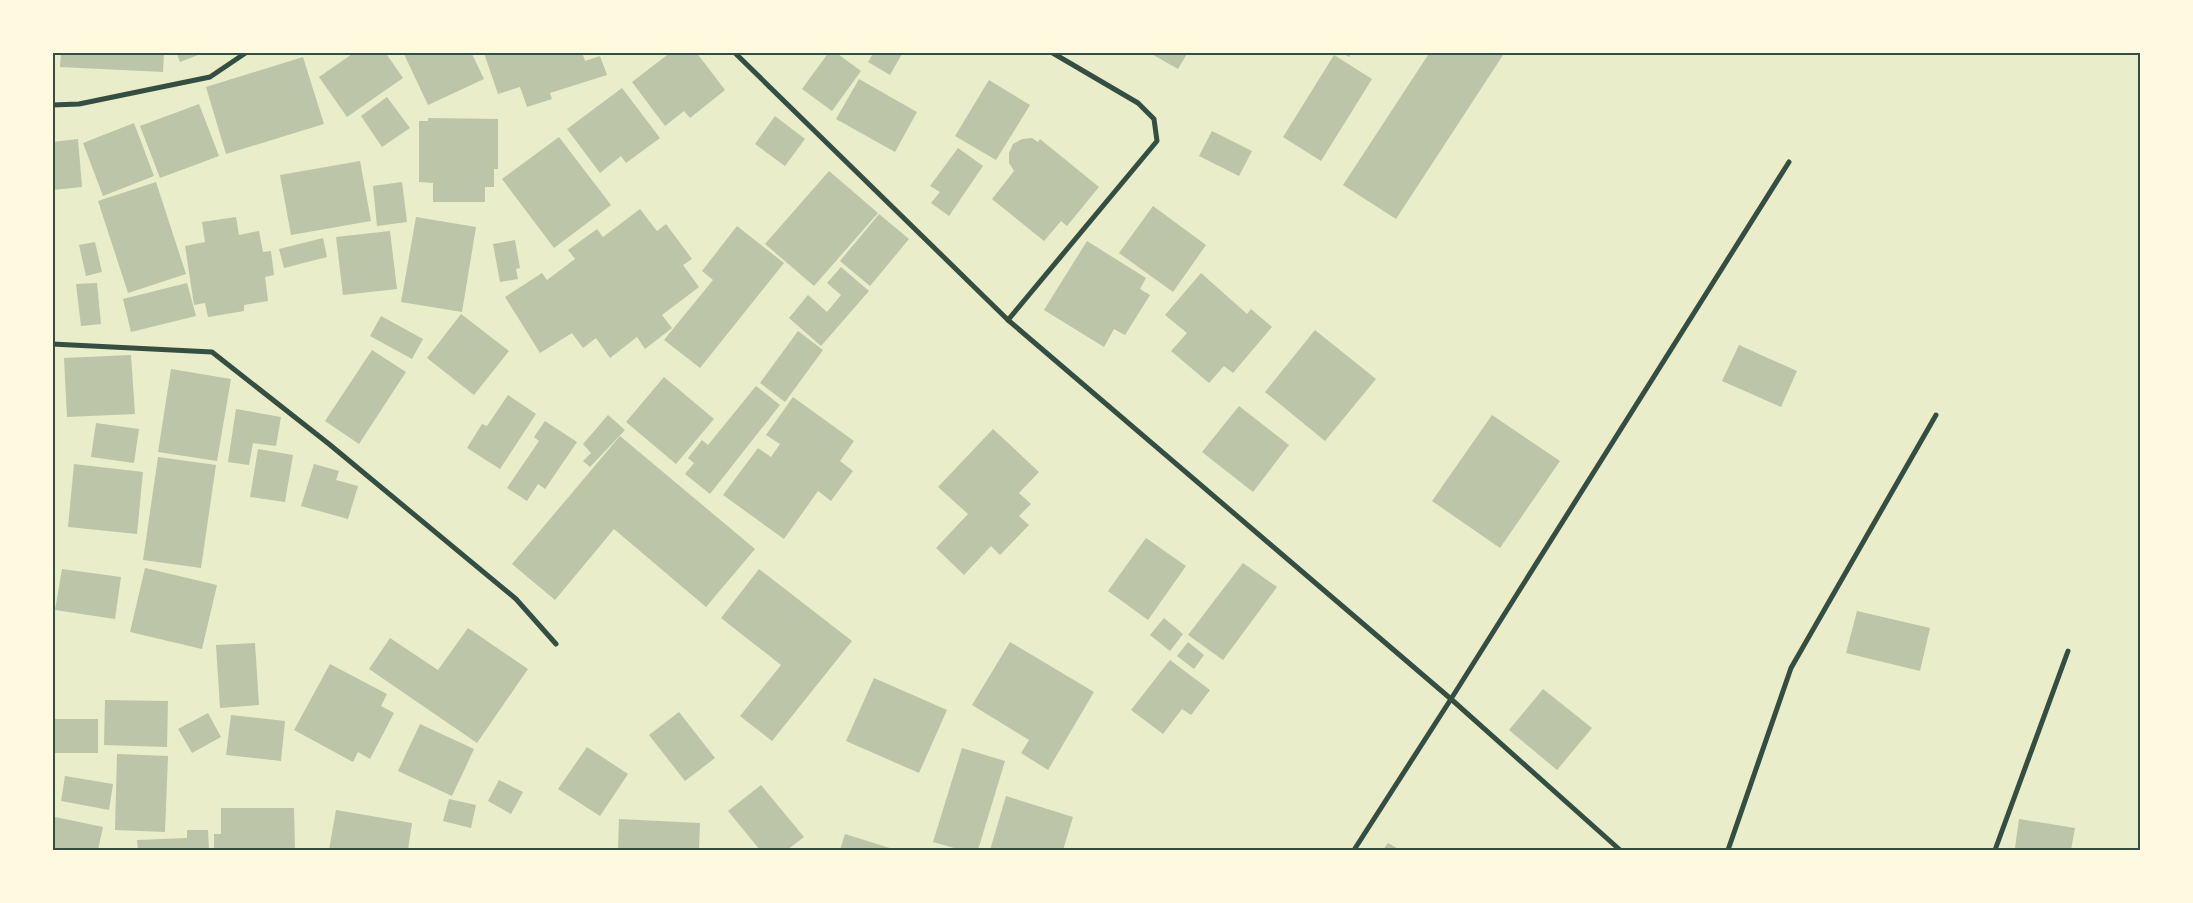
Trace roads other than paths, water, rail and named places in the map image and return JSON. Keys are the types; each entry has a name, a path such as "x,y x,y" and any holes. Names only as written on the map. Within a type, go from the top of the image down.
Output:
{"street":[{"path":"52,105 79,104 210,77 247,52"},
{"path":"734,52 1008,320 1451,700 1620,850"},
{"path":"1008,320 1157,140 1154,119 1138,103 1051,52"},
{"path":"1354,850 1451,700 1790,162"},
{"path":"52,344 212,352 329,444 516,599 556,644"},
{"path":"1728,850 1791,668 1936,415"},
{"path":"1995,850 2068,652"}]}
